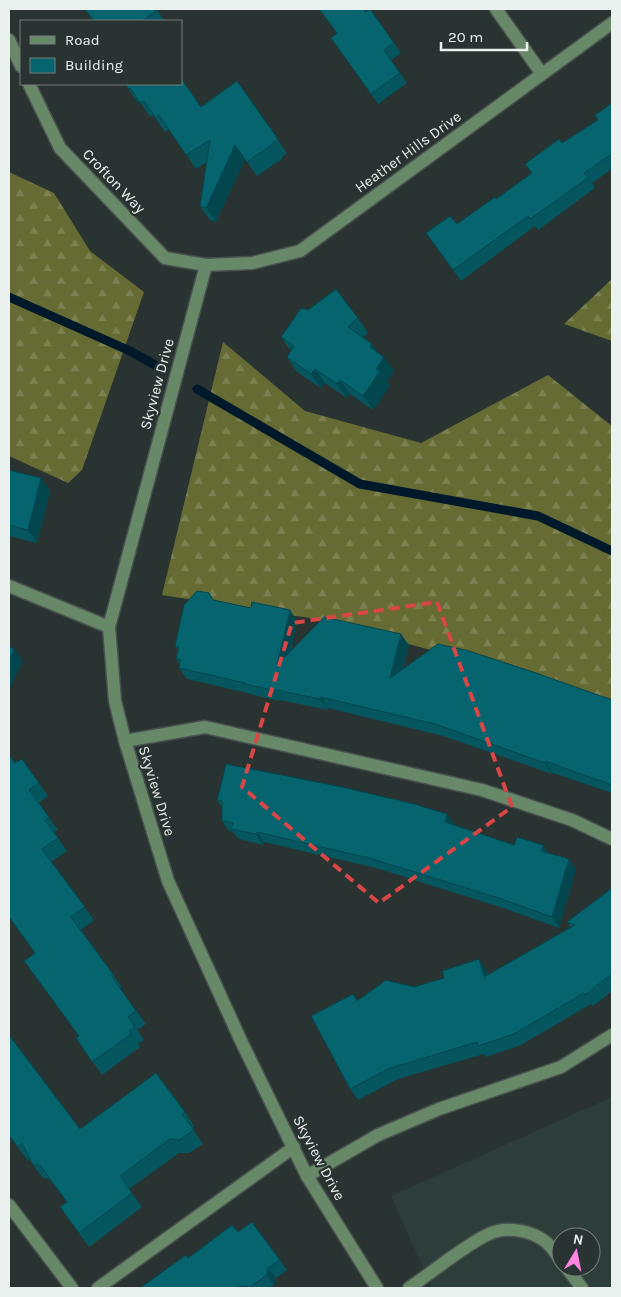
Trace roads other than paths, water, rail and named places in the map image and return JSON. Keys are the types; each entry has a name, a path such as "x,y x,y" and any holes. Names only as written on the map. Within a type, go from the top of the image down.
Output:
{"street":[{"path":"496,9 542,74"},
{"name":"Heather Hills Drive","path":"206,265 252,263 300,251 612,23"},
{"path":"9,40 20,64"},
{"name":"Crofton Way","path":"30,85 60,148 165,258 206,265"},
{"name":"Skyview Drive","path":"206,265 109,626 115,701 125,741 168,881 242,1043 307,1176 377,1288"},
{"path":"9,586 109,626"},
{"path":"125,741 205,727 482,790 572,820 612,839"},
{"path":"307,1176 378,1134 439,1108 561,1067 612,1035"},
{"path":"98,1288 294,1147"},
{"path":"9,1205 72,1288"},
{"path":"409,1288 490,1233 510,1230 530,1233 547,1242 551,1247"},
{"path":"574,1277 582,1288"}],"waterway":[{"path":"9,297 130,351 155,365"},
{"path":"197,389 360,484 538,516 612,551"}]}
